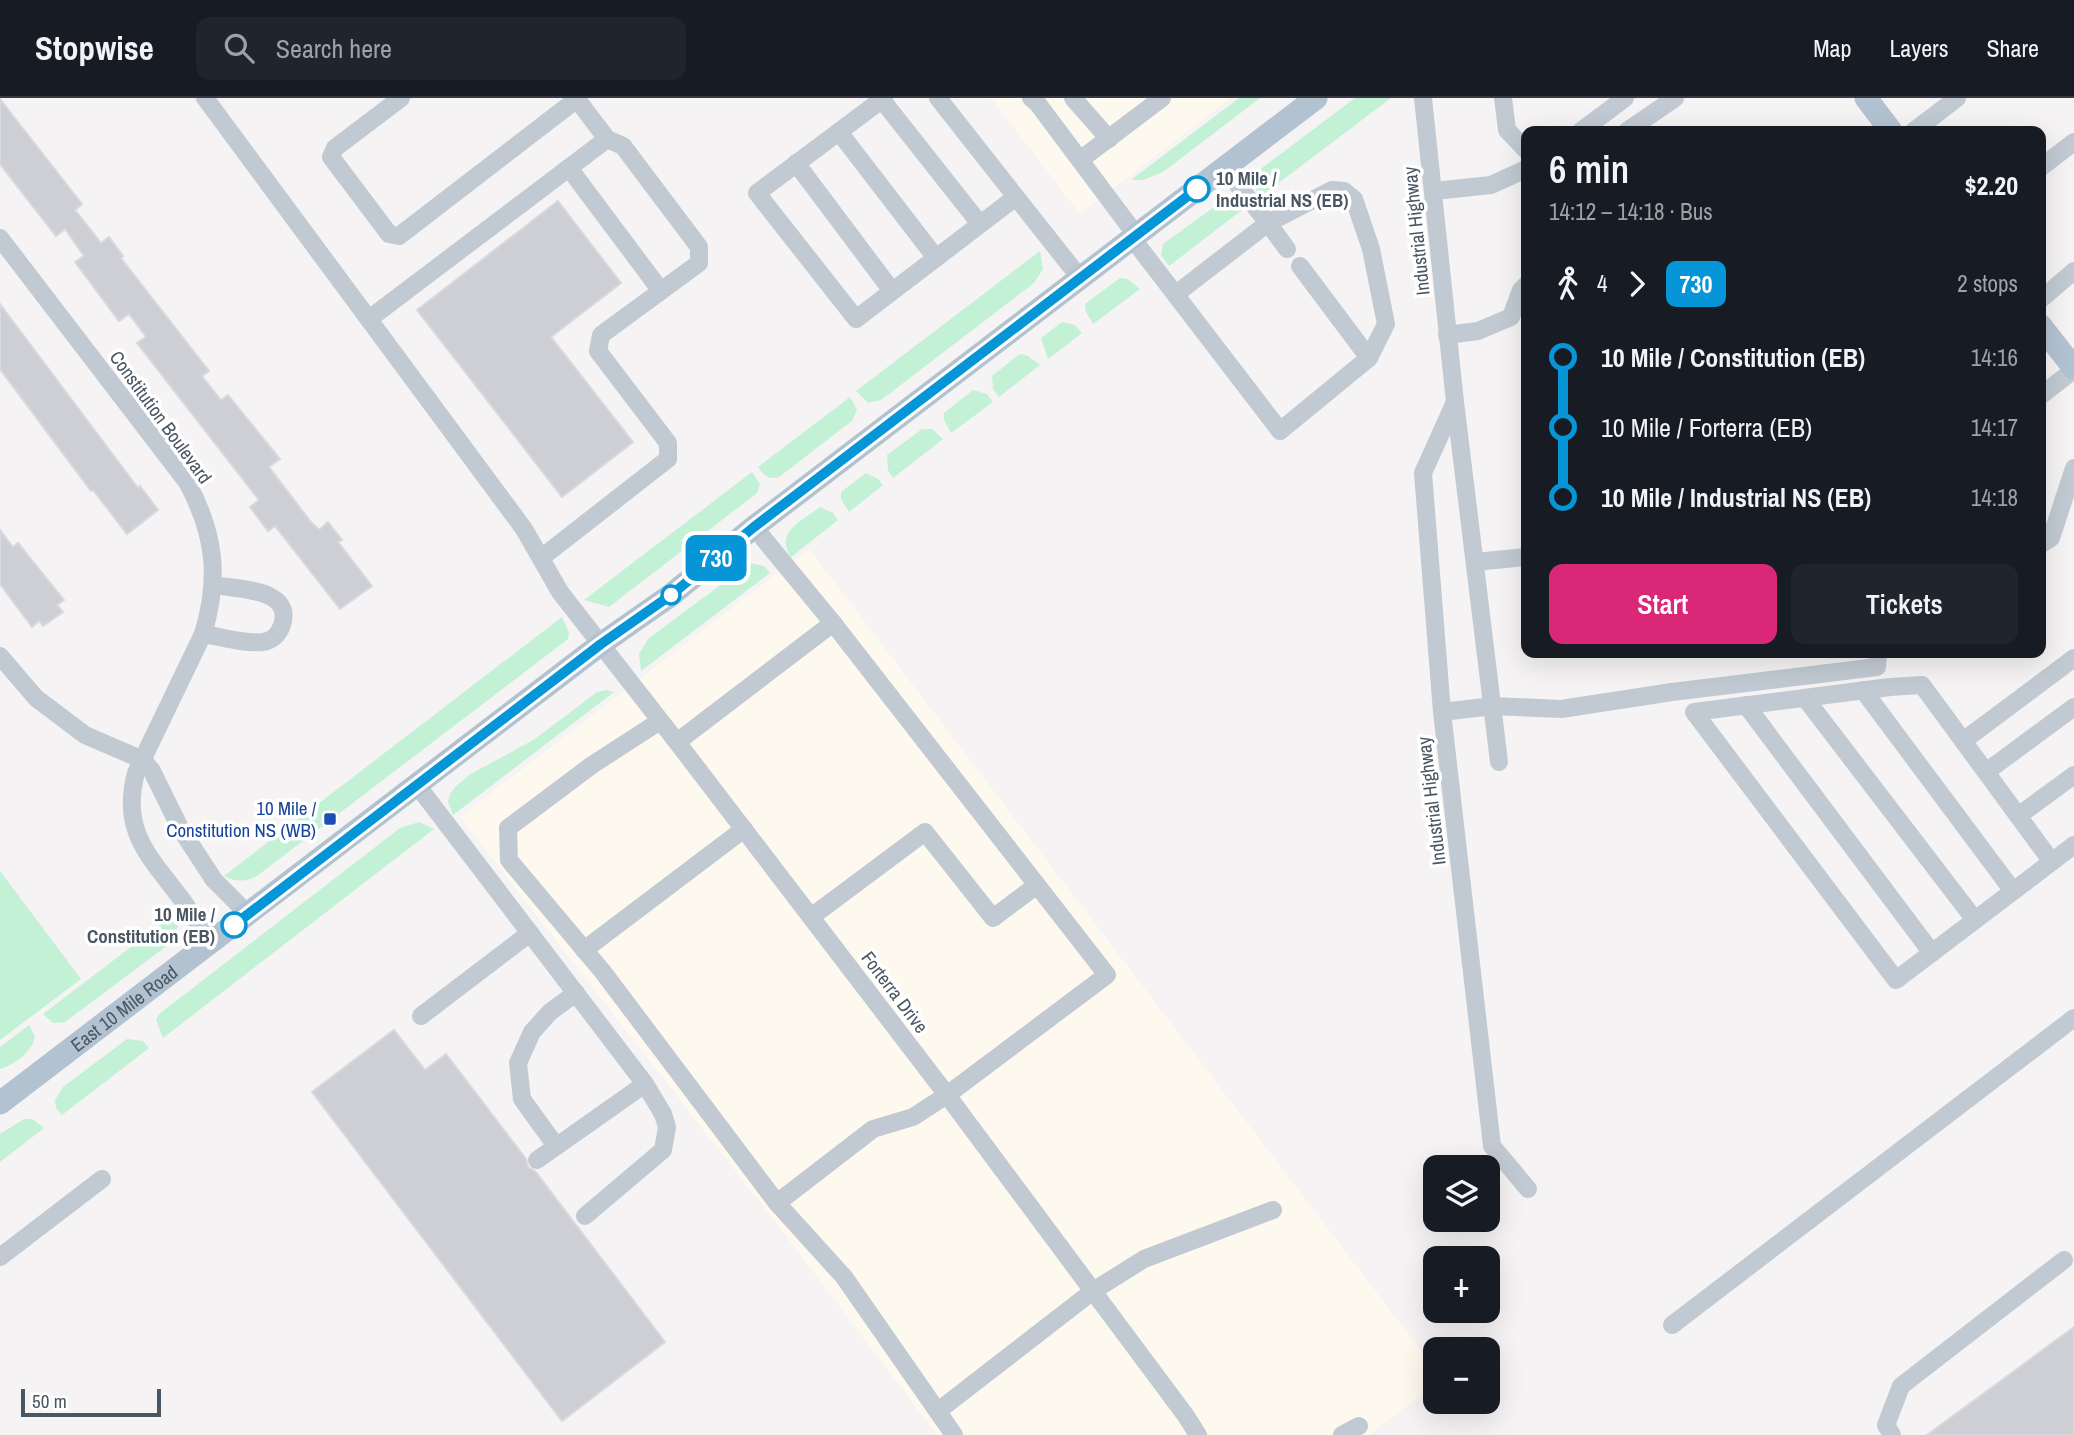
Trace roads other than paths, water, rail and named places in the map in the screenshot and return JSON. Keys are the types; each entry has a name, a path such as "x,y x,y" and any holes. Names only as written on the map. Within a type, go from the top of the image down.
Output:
{"main road":[{"name":"East 10 Mile Road","path":"0,1103 601,644 671,595 754,527 1316,98"},
{"path":"1866,98 1887,126"},
{"path":"2046,334 2074,369"}],"street":[{"name":"Forterra Drive","path":"205,98 524,529 560,592 947,1096 1198,1435"},
{"path":"401,98 335,148 331,157 389,234 399,236 577,99 607,139 622,146 699,247 699,263 601,335 598,351 668,443 668,459 541,558"},
{"path":"939,98 1080,278"},
{"path":"1031,98 1080,160 1175,294 1280,431 1369,358 1385,324 1371,249 1354,199 1344,191 1332,190 1268,223 1175,294"},
{"path":"1073,98 1109,139"},
{"path":"1080,160 1163,98"},
{"name":"Industrial Highway","path":"1423,98 1447,335 1499,762"},
{"path":"1503,98 1507,130 1521,145"},
{"path":"1588,126 1625,98"},
{"path":"1632,126 1654,103 1675,98"},
{"path":"1921,126 1957,98"},
{"path":"980,224 883,99 757,192 856,319 1016,197"},
{"path":"839,132 936,258"},
{"path":"369,319 607,139"},
{"path":"2046,163 2074,142"},
{"path":"796,163 892,291"},
{"path":"569,168 661,291"},
{"path":"1224,168 1287,249"},
{"path":"1434,191 1491,185 1521,171"},
{"name":"Constitution Boulevard","path":"0,238 187,482 206,526 212,552 214,585 210,610 203,635 143,760 132,790 132,815 146,855 184,902 210,943"},
{"path":"1300,266 1369,358"},
{"path":"2046,295 2074,271"},
{"path":"1447,335 1478,331 1511,317 1521,290"},
{"path":"2046,391 2074,369"},
{"name":"Industrial Highway","path":"1455,402 1423,473 1442,712 1492,1146 1528,1189"},
{"path":"2046,541 2051,537 2074,468"},
{"path":"754,527 833,623 1107,975 947,1096 913,1117 873,1129 777,1203"},
{"path":"1475,562 1521,557"},
{"path":"203,635 261,643 274,638 282,628 283,613 271,595 214,585"},
{"path":"677,742 833,623"},
{"path":"0,656 36,698 85,735 143,760 152,771 180,828 214,880 247,914"},
{"path":"1963,741 2074,657"},
{"path":"1442,712 1493,706 1560,709 1672,692 1877,667 1878,658"},
{"path":"2052,862 1922,685 1694,712 1896,980 2052,862 2074,845"},
{"path":"1863,690 2013,891"},
{"path":"1805,698 1975,920"},
{"path":"1746,705 1932,953"},
{"path":"1986,772 2074,707"},
{"path":"660,721 592,765 508,828 509,860 584,950 777,1203 844,1277 954,1435"},
{"path":"2018,816 2074,775"},
{"path":"417,785 645,1084 663,1114 667,1128 663,1150 585,1216"},
{"path":"584,950 744,829"},
{"path":"811,917 925,832 993,918 1037,885"},
{"path":"421,1017 530,933"},
{"path":"556,1146 523,1099 518,1063 532,1032 550,1012 576,993"},
{"path":"1672,1325 2074,1018"},
{"path":"537,1160 645,1084"},
{"path":"0,1257 102,1180"},
{"path":"938,1410 1093,1292 1144,1259 1273,1210"},
{"path":"1892,1435 1886,1425 1901,1385 2064,1260"},
{"path":"1342,1435 1359,1426"}],"place":[{"name":"10 Mile / Industrial NS (EB)","path":"1197,189"},
{"name":"10 Mile / Constitution NS (WB)","path":"330,819"},
{"name":"10 Mile / Constitution (EB)","path":"234,925"}]}
